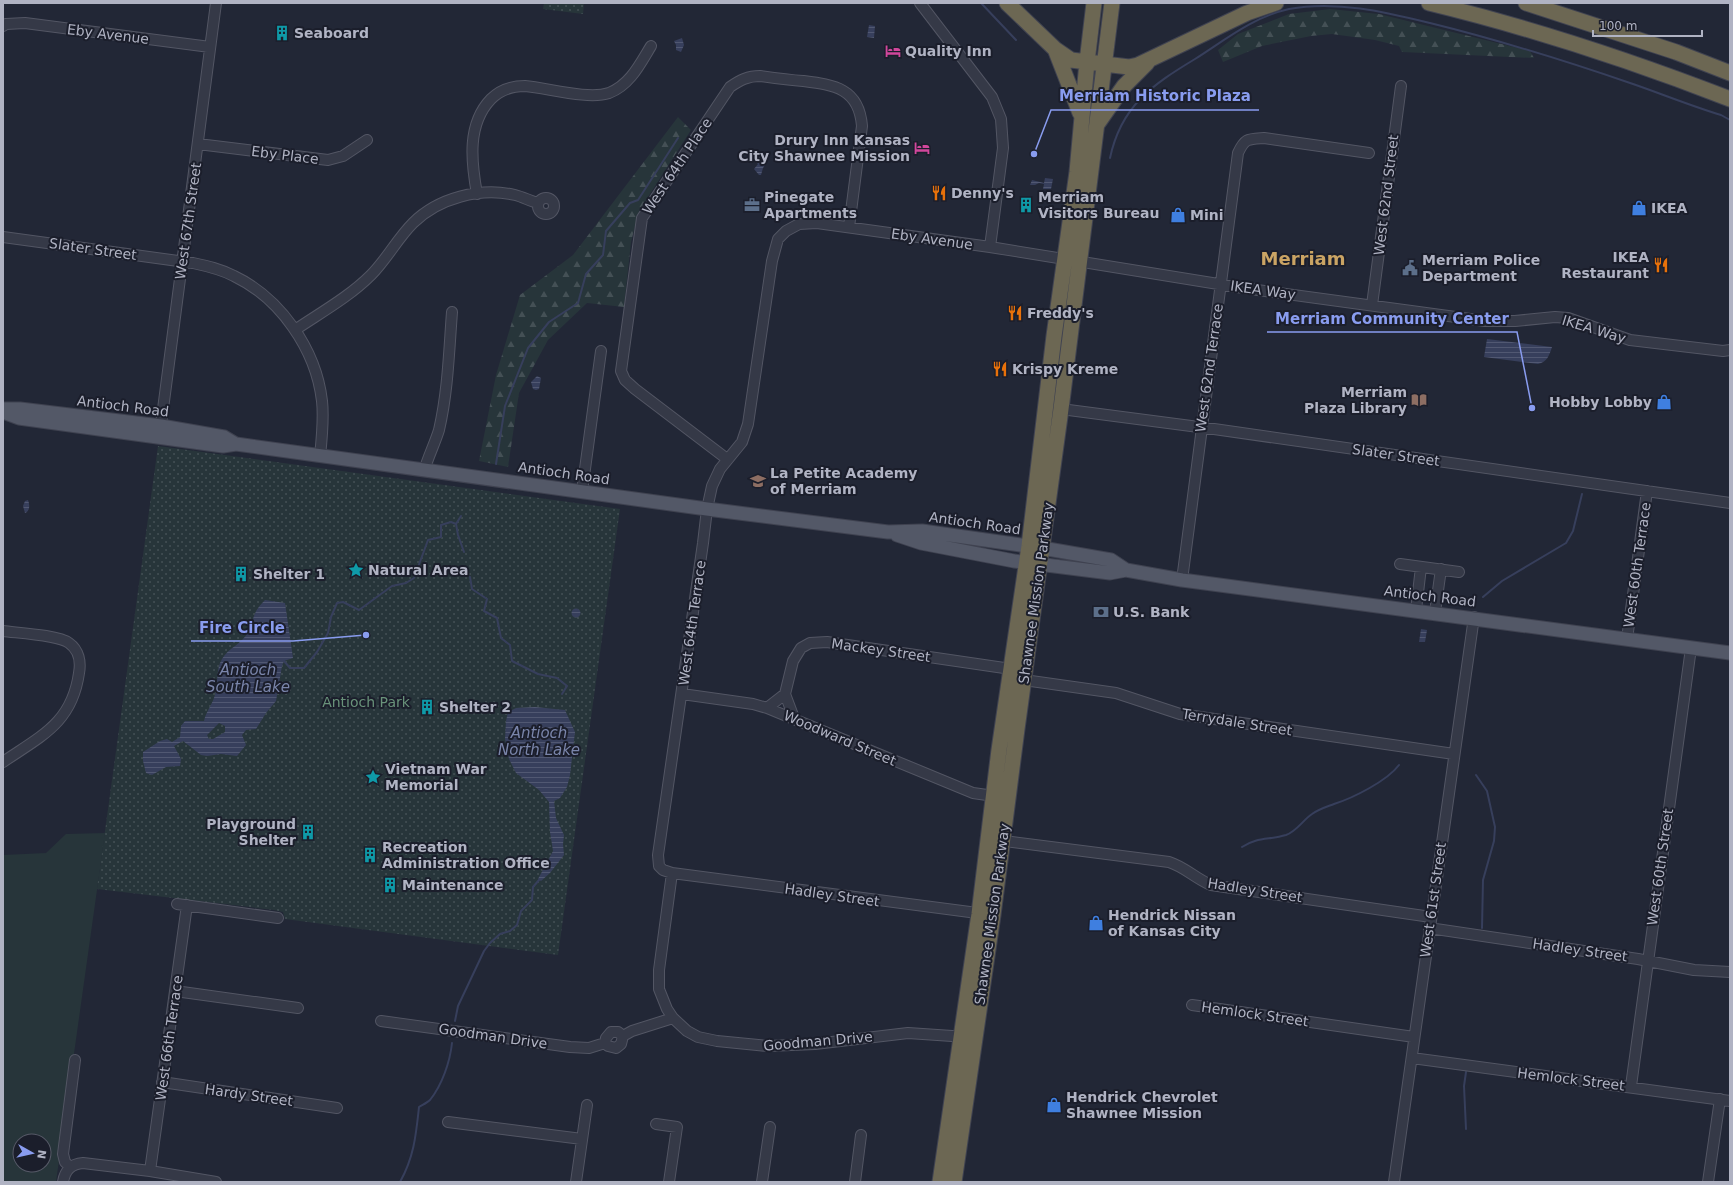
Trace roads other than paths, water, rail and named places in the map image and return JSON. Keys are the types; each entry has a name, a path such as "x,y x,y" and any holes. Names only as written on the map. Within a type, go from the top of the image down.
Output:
{"highway":[{"path":"1007,3 1055,49 1071,60 1129,67 1150,60 1247,13 1276,3"},
{"name":"Shawnee Mission Parkway","path":"1035,547 1061,409 1077,172 1094,3"},
{"name":"Shawnee Mission Parkway","path":"940,1182 968,1037 996,840 1024,680 1051,360 1072,261 1096,126 1112,3"},
{"path":"1429,3 1478,15 1576,44 1689,83 1730,99"},
{"path":"1526,3 1676,52 1730,73"},
{"path":"1055,49 1082,116"},
{"path":"1096,126 1124,86 1150,60"},
{"path":"1051,360 1057,402 1061,409"},
{"name":"Shawnee Mission Parkway","path":"996,840 994,796 999,750 1011,669 1033,563"},
{"name":"Shawnee Mission Parkway","path":"954,1182 968,1037"}],"main road":[{"name":"Antioch Road","path":"3,411 20,409 160,432 224,437 236,444 707,509 888,532 922,531 1035,547 1111,560 1126,570"},
{"name":"Antioch Road","path":"888,532 921,543 1033,563 1110,573 1126,570 1182,580 1474,617 1730,653"}],"street":[{"name":"West 67th Street","path":"160,432 216,3"},
{"path":"920,3 992,97 1002,119 1003,148 990,247"},
{"name":"Eby Avenue","path":"5,25 24,23 210,47"},
{"path":"477,194 472,148 474,127 484,106 494,96 505,89 524,86 592,95 609,93 627,82 651,46"},
{"name":"West 64th Place","path":"727,459 635,389 625,380 621,371 642,218 730,87 740,80 752,76 760,76 830,85 847,94 855,101 860,111 862,126 849,227"},
{"name":"West 62nd Street","path":"1372,304 1401,86"},
{"name":"West 62nd Terrace","path":"1182,580 1238,153 1242,144 1248,139 1264,138 1369,153"},
{"name":"Eby Place","path":"198,144 328,160 343,156 367,140"},
{"path":"295,330 354,289 370,276 386,259 409,228 425,213 451,199 477,194 499,193 515,195 538,203"},
{"name":"Eby Avenue","path":"786,232 799,224 816,223 990,247 1072,261"},
{"name":"West 64th Terrace","path":"672,873 663,870 659,866 658,855 707,509 712,486 727,459 742,442 748,424 772,261 778,239 786,232"},
{"name":"Slater Street","path":"3,237 182,262"},
{"name":"IKEA Way","path":"1072,261 1221,284 1485,321 1515,321 1555,317 1568,318 1630,340 1679,347 1723,351 1730,350"},
{"path":"182,262 216,268 246,282 273,303 295,330 312,360 321,392 324,418 320,456"},
{"path":"424,470 438,432 442,414 452,312"},
{"path":"582,491 601,350"},
{"name":"Slater Street","path":"1061,409 1202,427 1730,503"},
{"name":"West 60th Terrace","path":"1627,639 1647,491"},
{"path":"1400,564 1459,572"},
{"path":"1416,610 1421,567"},
{"path":"1435,612 1441,569"},
{"name":"West 61st Street","path":"1394,1182 1474,617"},
{"path":"3,631 60,639 69,643 76,650 79,657 80,667 75,694 65,714 49,731 3,762"},
{"name":"Mackey Street","path":"785,694 793,661 796,655 801,648 810,643 818,642 827,642 1011,669"},
{"name":"West 60th Street","path":"1631,1086 1691,648"},
{"name":"Terrydale Street","path":"1024,680 1116,694 1180,714 1454,754"},
{"name":"Woodward Street","path":"682,694 753,704 767,708 973,793 994,796"},
{"path":"767,708 785,694 794,718"},
{"name":"Hadley Street","path":"996,840 1169,862 1184,869 1202,882 1211,885 1431,917"},
{"path":"672,873 658,980 661,997 673,1018"},
{"name":"Hadley Street","path":"672,873 986,915"},
{"path":"177,904 278,918"},
{"name":"West 66th Terrace","path":"150,1171 187,905"},
{"name":"Hadley Street","path":"1429,928 1647,961 1694,970 1730,972"},
{"path":"175,991 298,1008"},
{"name":"Hemlock Street","path":"1192,1005 1414,1037"},
{"name":"Goodman Drive","path":"381,1021 588,1048 605,1043 608,1046 616,1048 621,1044 623,1036 632,1031 673,1018 687,1031 698,1037 747,1045 792,1046 908,1033 968,1037"},
{"name":"Hemlock Street","path":"1412,1058 1631,1086 1725,1100"},
{"path":"70,1167 64,1162 63,1154 75,1060"},
{"name":"Hardy Street","path":"162,1082 337,1108"},
{"path":"1708,1182 1725,1100"},
{"path":"576,1182 587,1104"},
{"path":"448,1122 582,1139"},
{"path":"656,1124 677,1127 670,1182"},
{"path":"762,1182 770,1127"},
{"path":"855,1182 862,1135"},
{"path":"63,1182 66,1171 70,1167 83,1163 150,1171 216,1182"}],"water":[{"path":"869,25 875,26 874,38 867,37"},
{"path":"682,38 684,45 681,52 676,50 674,41"},
{"path":"756,152 762,153 762,158 767,162 761,175 759,175 754,169 758,164 755,161"},
{"path":"1045,178 1053,179 1051,189 1043,189 1044,184 1039,183 1030,185 1032,180 1044,183"},
{"path":"1487,339 1552,347 1544,362 1538,364 1484,357"},
{"path":"537,376 541,378 539,389 536,390 533,389 531,382"},
{"path":"28,500 29,508 25,513 23,506 25,501"},
{"name":"Antioch South Lake","path":"265,600 285,603 293,658 284,661 282,666 276,701 256,729 246,730 242,735 246,745 237,756 221,754 207,756 201,755 183,741 174,746 181,759 180,766 166,767 152,775 146,773 143,761 143,752 160,741 167,739 172,742 180,737 181,726 185,721 204,721 213,701 218,668 222,659 248,632 261,604","holes":["219,723 225,726 225,732 213,739 209,739 207,735"]},
{"path":"576,608 581,613 576,618 571,613"},
{"path":"1421,629 1427,630 1425,642 1419,642"},
{"name":"Antioch North Lake","path":"535,707 565,710 575,732 570,775 567,787 560,798 554,801 556,818 564,835 564,855 550,873 541,881 538,879 553,851 550,832 549,802 539,790 516,773 509,759 505,739 508,712 516,708"}],"waterway":[{"path":"981,3 1016,40"},
{"path":"1110,158 1115,140 1130,111 1140,99 1165,78 1251,23 1289,9 1307,7 1325,6 1360,8 1396,15 1456,30 1583,67 1721,115 1730,120"},
{"path":"496,464 505,406 528,348 549,322 578,303 586,274 603,255 606,231 630,203 638,200 678,138"},
{"path":"1483,597 1502,581 1566,543 1573,531 1582,494"},
{"path":"461,516 456,524 464,552"},
{"path":"284,661 290,668 304,668 317,652 328,633 331,617 337,603 343,602 359,610 392,586 406,583 414,578 428,540 441,537 441,525 451,522 456,524"},
{"path":"470,577 472,589 487,599 484,611 497,618 501,638 510,645 512,661 538,674 557,678 567,686 562,694"},
{"path":"1242,847 1263,839 1280,837 1290,833 1315,812 1350,798 1378,783 1394,771 1399,765"},
{"path":"1476,775 1487,791 1495,827 1494,841 1483,880 1482,928"},
{"path":"455,1021 458,1006 484,951 500,934 510,931 517,925 521,911 532,900 533,887 539,880"},
{"path":"400,1182 405,1173 411,1155 419,1107 430,1100 442,1080 452,1043"},
{"path":"1466,1072 1464,1086 1466,1129"}],"place":[{"name":"Seaboard","path":"282,33"},
{"name":"Quality Inn","path":"893,51"},
{"name":"Drury Inn Kansas City Shawnee Mission","path":"922,148"},
{"name":"Merriam Historic Plaza","path":"1034,154"},
{"name":"Denny's","path":"939,193"},
{"name":"Pinegate Apartments","path":"752,205"},
{"name":"Merriam Visitors Bureau","path":"1026,205"},
{"name":"IKEA","path":"1639,208"},
{"name":"Mini","path":"1178,215"},
{"name":"IKEA Restaurant","path":"1661,265"},
{"name":"Merriam Police Department","path":"1410,268"},
{"name":"Freddy's","path":"1015,313"},
{"name":"Krispy Kreme","path":"1000,369"},
{"name":"Merriam Plaza Library","path":"1419,400"},
{"name":"Hobby Lobby","path":"1664,402"},
{"name":"Merriam Community Center","path":"1532,408"},
{"name":"La Petite Academy of Merriam","path":"758,481"},
{"name":"Natural Area","path":"356,570"},
{"name":"Shelter 1","path":"241,574"},
{"name":"U.S. Bank","path":"1101,612"},
{"name":"Fire Circle","path":"366,635"},
{"name":"Shelter 2","path":"427,707"},
{"name":"Vietnam War Memorial","path":"373,777"},
{"name":"Playground Shelter","path":"308,832"},
{"name":"Recreation Administration Office","path":"370,855"},
{"name":"Maintenance","path":"390,885"},
{"name":"Hendrick Nissan of Kansas City","path":"1096,923"},
{"name":"Hendrick Chevrolet Shawnee Mission","path":"1054,1105"}],"district":[{"name":"Merriam","path":"1303,258"}],"park label":[{"name":"Antioch Park","path":"366,702"}]}
